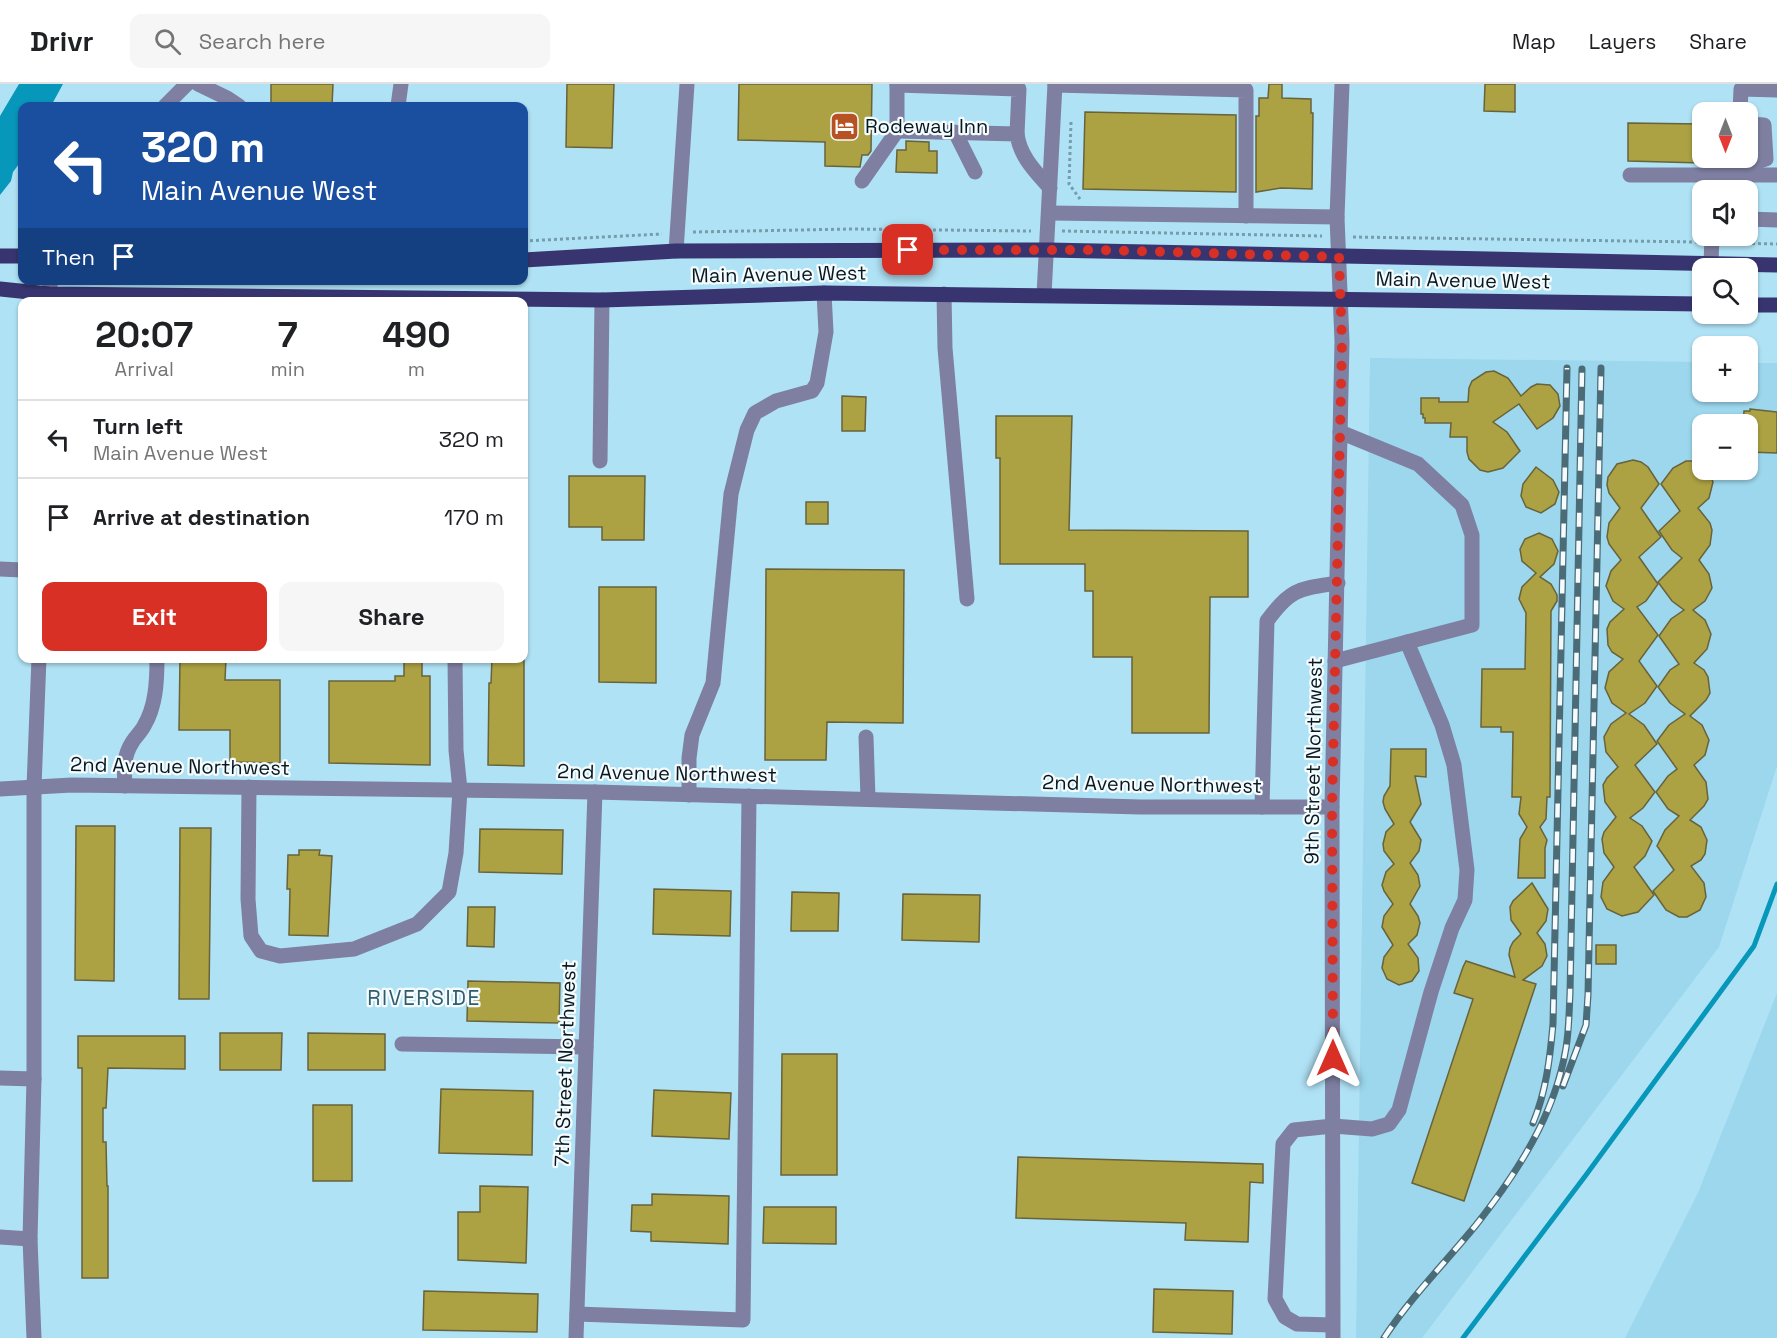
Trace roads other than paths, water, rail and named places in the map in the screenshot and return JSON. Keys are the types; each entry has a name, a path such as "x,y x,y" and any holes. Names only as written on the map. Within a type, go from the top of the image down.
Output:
{"main road":[{"name":"Main Avenue West","path":"528,260 676,251 1048,250 1692,264"},
{"path":"0,256 18,256"},
{"name":"Main Avenue West","path":"1758,265 1777,265"},
{"name":"Main Avenue West","path":"0,289 180,297"},
{"name":"Main Avenue West","path":"528,300 824,293 1692,304"},
{"path":"1758,305 1777,305"}],"street":[{"path":"169,102 187,84"},
{"path":"198,84 233,102"},
{"path":"398,102 400,84"},
{"path":"676,251 687,84"},
{"path":"862,181 897,131 897,84 1019,86 1017,135 1019,147 1050,189"},
{"name":"9th Street Northwest","path":"1332,1331 1332,807 1342,342 1337,218 1342,84"},
{"path":"1044,295 1055,85 1237,87 1246,90 1246,216"},
{"path":"1740,102 1741,89 1777,90"},
{"path":"1758,125 1764,125 1766,159 1758,161"},
{"path":"897,131 1017,135"},
{"path":"955,132 975,172"},
{"path":"1630,175 1724,168"},
{"path":"1743,168 1777,175"},
{"path":"1050,213 1337,218"},
{"path":"1758,219 1777,220"},
{"path":"688,795 688,758 691,740 713,683 731,494 747,430 755,414 776,401 812,391 817,383 826,332 824,293"},
{"path":"944,294 945,348 967,599"},
{"path":"600,461 602,300"},
{"path":"1335,661 1472,625 1472,535 1462,505 1418,464 1340,432"},
{"path":"0,569 18,570"},
{"path":"1262,807 1267,621 1281,601 1301,589 1338,583"},
{"path":"1332,1331 1297,1324 1285,1317 1275,1299 1283,1144 1294,1130 1333,1126 1372,1129 1389,1124 1399,1110 1431,992 1452,928 1465,900 1467,870 1454,765 1442,725 1407,642"},
{"path":"34,1338 30,1239 34,1079 34,787 39,663"},
{"path":"125,786 126,752 144,726 152,706 157,685 157,663"},
{"path":"249,788 248,899 251,936 261,951 280,956 354,950 417,924 449,892 456,853 460,790 456,750 455,663"},
{"path":"866,737 868,799"},
{"name":"2nd Avenue Northwest","path":"0,789 72,785 460,790 1140,807 1332,807"},
{"name":"7th Street Northwest","path":"576,1338 595,792"},
{"path":"577,1314 743,1320 749,796"},
{"path":"402,1044 586,1047"},
{"path":"0,1078 34,1079"},
{"path":"0,1237 30,1239"}],"waterway":[{"path":"1463,1338 1754,946 1777,884"}],"railway":[{"path":"1533,1123 1544,1087 1553,1024 1567,368"},
{"path":"1563,1086 1586,1025 1588,995 1601,368"},
{"path":"1384,1338 1506,1185 1544,1120 1561,1073 1566,1048 1570,994 1582,369"}],"place":[{"name":"Rodeway Inn","path":"844,126"}],"district":[{"name":"RIVERSIDE","path":"424,997"}]}
